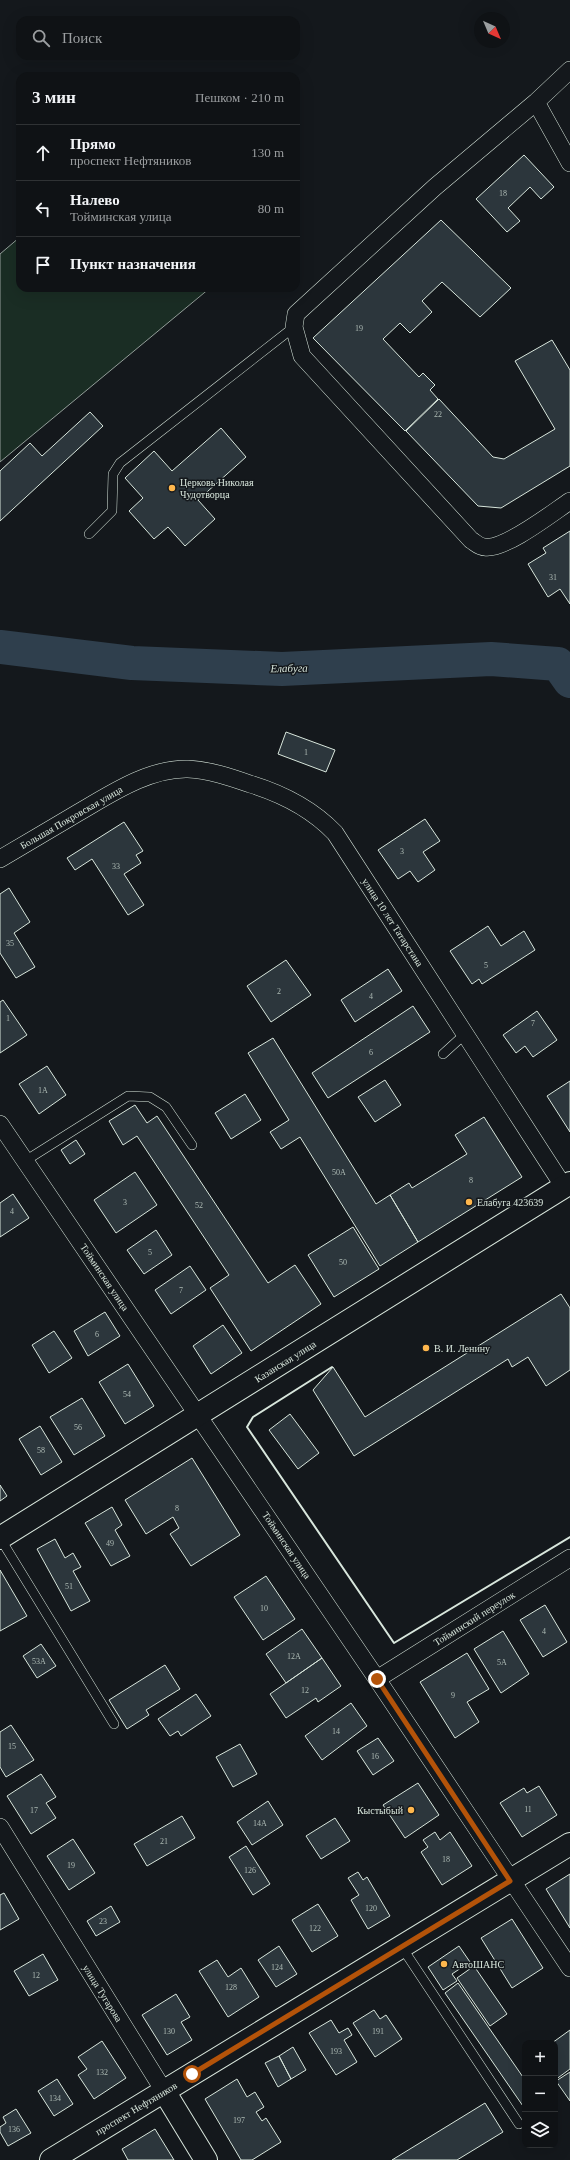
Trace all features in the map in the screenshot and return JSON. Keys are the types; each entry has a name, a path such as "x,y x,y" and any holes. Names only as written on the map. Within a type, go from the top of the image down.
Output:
{"street":[{"path":"570,70 536,102 436,187 296,314 294,326 302,356 471,540 479,546 486,548 501,545 570,501"},
{"path":"536,102 570,163"},
{"name":"улица 10 лет Татарстана","path":"144,779 168,772 187,769 208,772 258,786 295,801 321,818 335,833 465,1034 567,1185"},
{"name":"Большая Покровская улица","path":"0,859 131,782 144,779"},
{"name":"Тойминская улица","path":"0,1124 199,1415 377,1679 510,1881 570,1968"},
{"name":"Казанская улица","path":"0,1538 567,1185"},
{"name":"Тойминский переулок","path":"377,1679 570,1558"},
{"name":"улица Тугарова","path":"0,1827 206,2160"},
{"name":"проспект Нефтяников","path":"51,2160 570,1844"}],"lane":[{"path":"89,534 112,511 113,474 120,463 294,326"},
{"path":"443,1054 465,1034"},
{"path":"25,1161 128,1096 150,1097 166,1107 192,1145"},
{"path":"0,1538 114,1724"},
{"path":"401,1946 519,2124"}],"green space":[{"path":"16,240 16,292 205,292 0,462 0,254"}],"building":[{"path":"524,155 554,187 541,199 530,187 508,208 520,221 507,232 476,199"},
{"path":"441,220 511,288 480,317 442,282 422,301 432,312 410,333 400,323 383,339 419,377 423,373 435,385 430,390 438,399 405,431 313,338"},
{"path":"552,340 570,370 570,466 501,508 478,506 406,431 439,399 493,457 504,459 555,429 515,361"},
{"path":"90,412 103,426 0,521 0,471 30,443 42,456"},
{"name":"Церковь Николая Чудотворца","path":"221,428 246,457 198,500 215,519 185,546 168,527 154,539 129,511 143,498 125,478 154,451 172,471"},
{"path":"570,531 570,604 560,589 548,597 528,564 546,553 543,548"},
{"path":"286,732 335,750 326,772 278,754"},
{"path":"425,819 440,841 423,852 435,870 418,882 410,871 398,879 378,850"},
{"path":"124,822 143,851 136,855 141,863 124,874 144,905 128,915 92,859 75,870 67,858"},
{"path":"9,888 30,922 14,933 35,967 16,978 0,953 0,894"},
{"path":"488,926 501,946 524,931 535,950 482,984 479,979 472,984 450,951"},
{"path":"286,960 311,995 271,1022 247,986"},
{"path":"388,969 402,991 355,1022 341,1000"},
{"path":"3,1000 27,1035 0,1053 0,1002"},
{"path":"413,1006 430,1032 328,1098 312,1073"},
{"path":"537,1011 557,1040 533,1057 525,1046 516,1053 503,1035"},
{"path":"273,1038 376,1204 390,1195 418,1242 380,1266 300,1137 281,1149 270,1132 289,1120 248,1053"},
{"path":"47,1066 66,1095 39,1114 19,1084"},
{"path":"385,1080 401,1105 375,1122 358,1097"},
{"path":"570,1081 570,1132 547,1096"},
{"path":"245,1094 261,1120 231,1139 215,1113"},
{"path":"135,1105 147,1123 157,1116 268,1283 295,1265 321,1304 251,1351 210,1288 229,1275 137,1136 123,1145 109,1121"},
{"path":"484,1117 522,1177 418,1242 390,1195 409,1183 412,1188 467,1154 455,1135"},
{"path":"76,1140 85,1154 70,1164 61,1150"},
{"path":"135,1172 157,1205 116,1233 94,1200"},
{"path":"13,1194 29,1218 0,1237 0,1203"},
{"path":"353,1227 379,1269 334,1297 308,1255"},
{"path":"156,1230 172,1255 144,1274 127,1250"},
{"path":"190,1266 206,1290 171,1314 155,1290"},
{"path":"561,1294 570,1308 570,1370 546,1386 528,1357 512,1367 508,1359 354,1456 313,1390 333,1367 365,1417"},
{"path":"105,1312 120,1336 88,1356 74,1331"},
{"path":"223,1325 242,1353 211,1374 193,1346"},
{"path":"54,1331 72,1358 49,1373 32,1345"},
{"path":"128,1364 154,1406 125,1424 99,1382"},
{"path":"82,1398 105,1436 74,1455 50,1417"},
{"path":"290,1414 319,1453 298,1469 269,1430"},
{"path":"40,1426 62,1462 41,1475 19,1439"},
{"path":"192,1458 240,1535 191,1566 170,1534 179,1528 173,1517 146,1534 125,1500"},
{"path":"0,1485 7,1496 0,1501"},
{"path":"112,1507 122,1525 115,1530 130,1556 111,1566 85,1523"},
{"path":"55,1539 65,1558 73,1553 81,1567 73,1571 90,1601 71,1611 37,1549"},
{"path":"0,1570 27,1616 0,1631"},
{"path":"266,1576 295,1619 263,1640 234,1597"},
{"path":"545,1605 567,1642 543,1657 520,1620"},
{"path":"302,1629 322,1658 286,1683 266,1654"},
{"path":"503,1631 529,1674 501,1693 474,1649"},
{"path":"41,1644 56,1666 37,1678 23,1656"},
{"path":"467,1653 489,1689 467,1702 479,1722 455,1738 420,1682"},
{"path":"322,1658 341,1686 318,1702 316,1698 286,1718 270,1694"},
{"path":"165,1665 180,1689 146,1710 149,1715 127,1729 109,1700"},
{"path":"196,1694 211,1716 181,1736 178,1731 170,1736 158,1719"},
{"path":"351,1703 367,1726 322,1760 305,1736"},
{"path":"11,1725 34,1760 6,1777 0,1767 0,1732"},
{"path":"378,1738 394,1761 373,1775 357,1751"},
{"path":"240,1744 257,1774 233,1787 216,1757"},
{"path":"41,1774 56,1797 46,1803 56,1818 31,1834 7,1796"},
{"name":"Кыстыбый","path":"418,1783 439,1815 405,1838 383,1805"},
{"path":"539,1786 557,1815 522,1837 500,1803 524,1788 527,1793"},
{"path":"268,1801 283,1825 252,1845 237,1822"},
{"path":"182,1816 195,1838 147,1866 134,1844"},
{"path":"335,1818 350,1841 321,1859 306,1836"},
{"path":"435,1832 440,1840 450,1832 472,1866 442,1885 421,1852 428,1847 423,1840"},
{"path":"73,1839 95,1873 69,1890 47,1856"},
{"path":"246,1846 270,1884 253,1895 229,1857"},
{"path":"358,1872 363,1880 367,1877 390,1916 368,1929 351,1900 359,1895 348,1878"},
{"path":"570,1874 570,1928 546,1889"},
{"path":"4,1893 19,1919 0,1930 0,1895"},
{"path":"318,1904 338,1936 312,1952 292,1920"},
{"path":"111,1906 120,1922 96,1936 87,1921"},
{"path":"512,1919 543,1968 512,1988 481,1938"},
{"path":"279,1946 297,1974 276,1987 258,1960"},
{"path":"459,1946 470,1962 452,1974 457,1981 443,1990 428,1967"},
{"path":"43,1954 58,1980 29,1996 14,1971"},
{"path":"217,1960 228,1977 241,1968 259,1997 228,2017 199,1971"},
{"path":"474,1966 507,2014 490,2026 457,1978"},
{"path":"458,1983 522,2076 522,2105 445,1993"},
{"path":"176,1994 190,2017 181,2022 192,2040 167,2055 142,2015"},
{"path":"374,2010 380,2019 386,2015 402,2039 375,2057 353,2023"},
{"path":"331,2020 339,2033 348,2028 352,2035 344,2040 357,2062 336,2075 309,2033"},
{"path":"570,2030 570,2069 558,2078 558,2040 556,2040"},
{"path":"102,2041 126,2078 94,2099 78,2075 87,2069 78,2057"},
{"path":"293,2047 306,2070 291,2079 279,2056"},
{"path":"279,2056 291,2079 278,2087 265,2063"},
{"path":"570,2072 570,2101 558,2084 558,2080"},
{"path":"57,2079 73,2104 54,2116 38,2091"},
{"path":"237,2079 247,2097 255,2092 264,2107 256,2112 262,2121 266,2118 281,2142 252,2160 241,2160 205,2099"},
{"path":"485,2103 503,2132 457,2160 392,2160"},
{"path":"16,2109 31,2133 8,2146 0,2132 0,2127 6,2123 3,2117"},
{"path":"155,2129 174,2160 128,2160 122,2149"}],"waterway":[{"name":"Елабуга","path":"0,647 132,663 282,669 491,659 558,664 570,681"}],"wall":[{"path":"332,1367 253,1417 247,1427 394,1643 570,1537"}],"place":[{"name":"Церковь Николая Чудотворца","path":"172,488"},
{"name":"Елабуга 423639","path":"469,1202"},
{"name":"В. И. Ленину","path":"426,1348"},
{"name":"Кыстыбый","path":"411,1810"},
{"name":"АвтоШАНС","path":"444,1964"}],"route":[{"path":"192,2074 510,1881 377,1679"}]}
